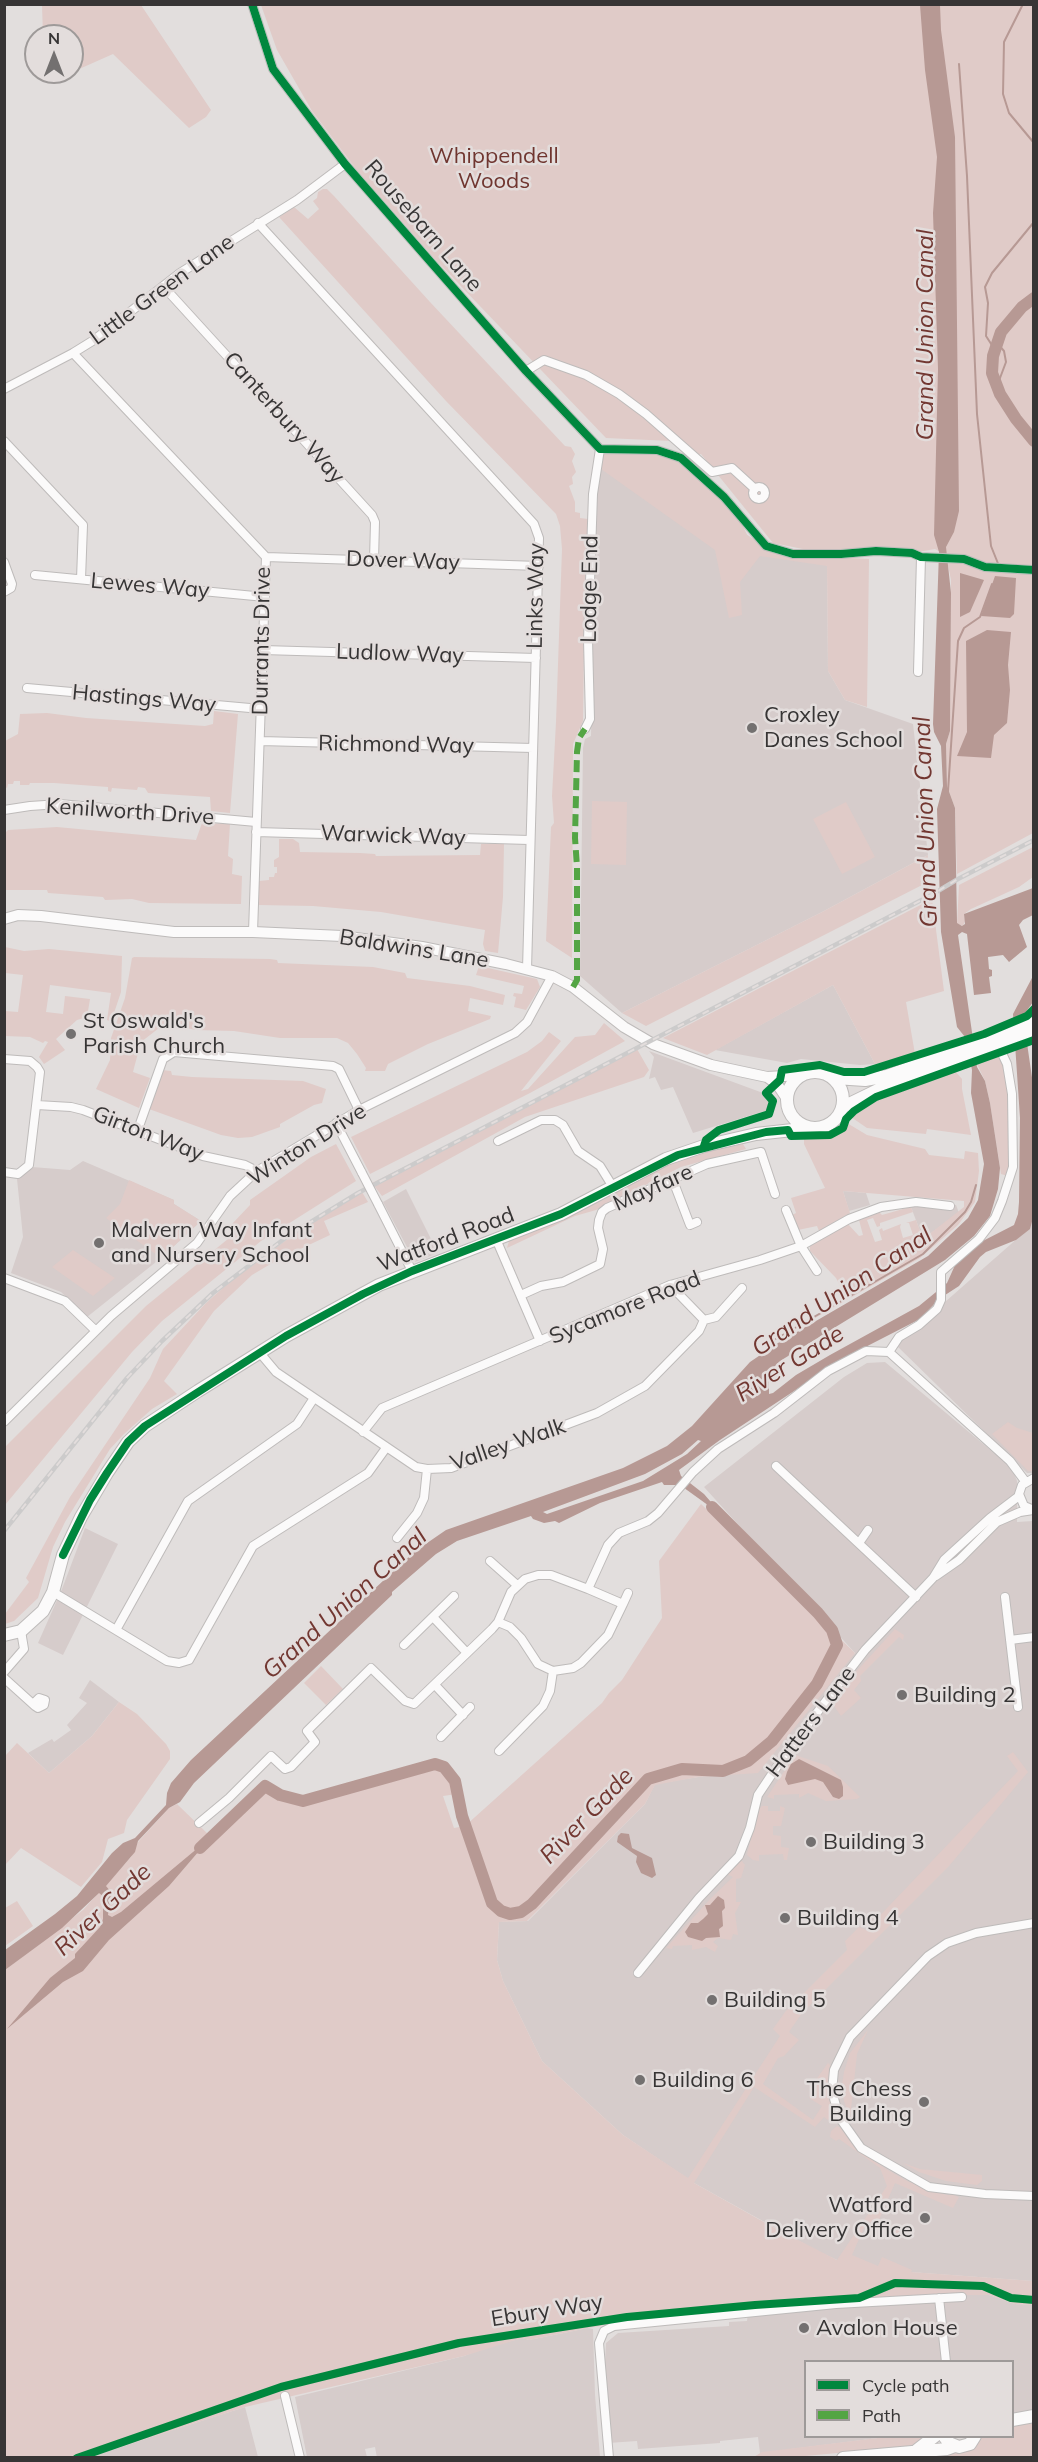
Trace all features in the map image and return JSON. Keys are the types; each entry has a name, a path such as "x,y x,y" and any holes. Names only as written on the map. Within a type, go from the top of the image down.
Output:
{"main road":[{"path":"766,1132 780,1122 791,1086 802,1075 822,1072 835,1078 871,1079 887,1076 926,1067 1030,1031"},
{"path":"843,1107 926,1067"},
{"path":"787,1102 796,1121 811,1128 831,1125 843,1107 841,1090 835,1078"},
{"name":"Watford Road","path":"4,1635 21,1631 44,1611 53,1592 63,1555 81,1517 128,1442 155,1419 260,1353 363,1293 412,1271 561,1214 678,1155 766,1132 811,1128"},
{"path":"1014,2420 1034,2416"},
{"path":"917,2450 932,2438"},
{"path":"946,2438 955,2446"},
{"path":"843,2457 947,2449 966,2446 973,2438"}],"street":[{"name":"Rousebarn Lane","path":"252,4 273,69 345,164 526,371 600,449"},
{"name":"Little Green Lane","path":"4,389 73,353 180,273 297,200 345,164"},
{"name":"Links Way","path":"258,224 534,525 539,538 527,969"},
{"name":"Canterbury Way","path":"164,287 372,515 375,522 374,560"},
{"name":"Durrants Drive","path":"73,353 266,558 253,932"},
{"path":"526,371 544,360 586,375 619,394 646,414 712,472 732,468 755,489"},
{"path":"4,441 83,525 81,579"},
{"path":"600,449 657,450 681,458 724,497 766,546 793,554 876,551 912,553 921,557 964,559 1000,569 1032,570"},
{"name":"Lodge End","path":"585,729 590,719 588,640 593,494 600,449"},
{"path":"918,672 921,557"},
{"name":"Dover Way","path":"266,558 539,566"},
{"path":"4,562 12,584 11,588 4,592"},
{"name":"Lewes Way","path":"35,575 265,597"},
{"name":"Ludlow Way","path":"263,650 536,658"},
{"name":"Hastings Way","path":"27,688 261,709"},
{"name":"Richmond Way","path":"260,741 533,748"},
{"name":"Kenilworth Drive","path":"4,810 60,804 256,827"},
{"name":"Warwick Way","path":"256,827 530,840"},
{"name":"Baldwins Lane","path":"4,919 18,915 41,916 174,932 253,932 378,940 527,969 552,976 579,990 624,1027 653,1044 711,1065 767,1077 802,1075"},
{"name":"Winton Drive","path":"4,1422 95,1330 197,1243 230,1196 257,1171 358,1110 515,1033 527,1022 552,976"},
{"path":"889,1352 899,1337 919,1325 937,1309 941,1300 939,1280 941,1272 979,1239 995,1218 1013,1167 1012,1094 1007,1064 991,1046"},
{"path":"137,1132 163,1059 174,1052 333,1065 339,1069 358,1110"},
{"path":"4,1059 30,1061 40,1072 29,1165 18,1174 4,1172"},
{"path":"767,1077 777,1084 787,1102"},
{"name":"Girton Way","path":"37,1105 83,1110 203,1156 245,1165 257,1171"},
{"path":"498,1141 541,1120 555,1119 563,1125 578,1151 600,1166 613,1187"},
{"path":"336,1123 412,1271"},
{"name":"Mayfare","path":"521,1295 541,1286 563,1282 596,1268 603,1257 598,1228 602,1212 607,1208 707,1164 761,1152 775,1194"},
{"path":"672,1178 690,1225 697,1222"},
{"name":"Sycamore Road","path":"363,1432 382,1408 670,1285 801,1246 849,1219 899,1203 933,1203 950,1206"},
{"path":"786,1210 801,1246 817,1271"},
{"path":"496,1239 540,1341"},
{"path":"4,1278 65,1301 95,1330"},
{"path":"670,1285 704,1320"},
{"name":"Valley Walk","path":"260,1353 276,1372 416,1467 451,1468 597,1413 645,1386 699,1331 704,1320 716,1317 742,1288"},
{"path":"588,1589 613,1538 624,1530 648,1521 665,1506 693,1472 718,1449 774,1413 828,1371 866,1351 889,1352 1010,1461 1029,1480 1020,1489 1019,1496 1024,1506 1033,1510"},
{"path":"116,1630 188,1501 297,1424 314,1398"},
{"path":"53,1592 167,1661 179,1663 189,1660 253,1546 368,1473 386,1448"},
{"path":"776,1466 916,1597"},
{"path":"397,1538 417,1513 424,1498 427,1469"},
{"name":"Hatters Lane","path":"638,1973 699,1898 739,1856 750,1828 756,1797 865,1650 933,1578 952,1552 1019,1496"},
{"path":"933,1578 959,1560 997,1522 1020,1512 1033,1510"},
{"path":"859,1543 868,1530"},
{"path":"490,1561 517,1585"},
{"path":"199,1823 229,1798 271,1756 285,1769 291,1767 315,1742 307,1731 371,1668 411,1704 417,1703 498,1622 511,1592 531,1576 551,1575 623,1604"},
{"path":"498,1622 510,1627 521,1638 534,1661 553,1671 567,1670 581,1663 608,1635 628,1593"},
{"path":"404,1645 454,1596"},
{"path":"1005,1597 1018,1707"},
{"path":"433,1617 466,1653"},
{"path":"4,1672 24,1649 21,1631"},
{"path":"1010,1640 1034,1637"},
{"path":"499,1750 543,1706 550,1691 553,1671"},
{"path":"4,1678 33,1704"},
{"path":"435,1685 463,1715"},
{"path":"441,1737 470,1707"},
{"path":"1034,1923 976,1933 947,1943 928,1956 850,2037 834,2070 832,2091 839,2117 861,2148 929,2187 985,2194 1034,2196"},
{"path":"609,2457 599,2343 604,2331 614,2326 731,2313 962,2297"},
{"path":"939,2298 946,2360"},
{"path":"285,2396 300,2457"}],"shaded area":[{"name":"Croxley Danes School","path":"631,445 738,517 747,535 758,542 784,549 817,550 827,566 828,671 845,700 913,724 928,855 824,911 622,1013 580,976 583,748 585,739 591,736 596,492 602,453 618,446"},
{"path":"833,985 875,1064 860,1065 801,1059 787,1063 715,1050"},
{"path":"649,1051 763,1093 769,1101 768,1110 693,1133 673,1087 661,1090 655,1077 649,1079 654,1057"},
{"name":"Malvern Way Infant and Nursery School","path":"83,1161 174,1200 174,1204 201,1221 161,1258 87,1317 61,1292 11,1273 23,1237 17,1179 32,1167 70,1170"},
{"path":"406,1189 438,1253 415,1262 383,1202"},
{"path":"843,1191 866,1193 870,1205 849,1211"},
{"path":"956,1205 959,1213 923,1239 911,1207"},
{"path":"1033,1214 1033,1473 1027,1473 896,1345 1027,1230"},
{"path":"885,1362 1012,1468 1017,1481 1017,1522 1033,1521 1033,2281 855,2268 817,2251 694,2183 623,2135 542,2061 503,1981 497,1960 499,1922 528,1921 645,1804 655,1784 698,1777 855,1653 704,1487 844,1377 867,1363"},
{"path":"85,1528 118,1544 63,1655 38,1643"},
{"path":"90,1680 119,1702 92,1736 49,1773 28,1753 52,1739 54,1742 71,1730 67,1725 87,1703 79,1698"},
{"path":"939,2295 989,2295 1015,2304 1033,2305 1033,2409 1014,2415 1014,2360 804,2360 804,2438 878,2438 760,2453 758,2437 720,2441 720,2443 638,2449 637,2441 608,2443 604,2383 606,2343 618,2333 729,2326 729,2322 747,2321 749,2306"},
{"path":"588,2328 593,2329 600,2457 377,2458 375,2447 365,2449 367,2457 307,2457 295,2397 464,2356 522,2338 529,2340"},
{"path":"245,2407 258,2457 89,2458 151,2437"}],"green space":[{"path":"42,5 141,5 211,110 206,117 189,128 113,54 84,67 84,24 43,24"},
{"name":"Whippendell Woods","path":"261,5 1033,5 1033,833 957,874 955,808 947,786 946,744 950,731 951,580 946,555 935,549 912,553 803,549 773,543 701,454 689,458 671,441 606,438 435,259 356,169 312,111 277,50"},
{"path":"327,189 334,196 430,302 565,446 571,447 575,454 572,461 576,472 572,477 573,484 569,486 575,502 575,512 580,513 580,518 588,519 589,551 586,551 585,576 583,721 573,744 572,958 546,941 551,827 554,823 552,796 562,549 560,526 556,514 446,401 279,217 294,207 308,219 319,209 313,201 317,198 318,192"},
{"path":"618,446 650,447 683,463 698,475 738,517 747,535 758,542 813,556 869,559 867,707 845,700 828,671 827,566 760,556 740,582 742,615 729,618 715,550 601,469 602,453"},
{"path":"214,711 238,714 230,813 211,811 210,797 148,793 145,788 138,787 137,790 112,788 111,792 108,791 108,787 54,783 20,785 20,781 14,781 13,784 8,784 7,788 5,787 5,741 18,734 20,714 47,713 205,726 213,724"},
{"path":"592,801 627,802 626,865 591,864"},
{"path":"846,802 875,857 842,874 813,819"},
{"path":"202,823 230,824 228,856 233,859 232,874 242,876 241,904 149,903 132,899 105,900 103,897 48,893 47,890 5,890 5,833 8,830 57,827 196,840"},
{"path":"279,839 293,839 299,843 300,852 360,853 376,856 480,855 481,844 504,844 503,897 498,953 485,951 483,944 485,930 381,912 313,906 259,905 259,881 269,880 269,877 274,877 277,873 274,860 279,857"},
{"path":"1033,847 1033,877 1019,887 971,909 964,914 963,926 957,924 959,885"},
{"path":"928,855 926,883 646,1026 622,1013 824,911"},
{"path":"932,899 944,991 906,1002 915,1054 875,1064 833,985 707,1055 663,1038"},
{"path":"5,947 24,951 49,949 122,956 121,992 111,1022 107,1020 111,993 50,985 46,1012 63,1014 65,996 90,999 87,1017 77,1020 56,1039 65,1050 44,1064 39,1057 48,1042 43,1043 30,1037 5,1036 5,1011 18,1012 23,975 5,973"},
{"path":"134,957 270,959 277,960 278,963 373,967 405,973 407,978 470,986 505,995 503,1005 470,998 468,1011 491,1016 490,1019 428,1044 388,1064 385,1071 365,1071 366,1068 348,1043 337,1038 280,1038 234,1031 195,1030 179,1026 159,1028 141,1042 133,1072 150,1078 139,1108 96,1089 110,1060 111,1038 125,998"},
{"path":"479,966 537,979 540,987 526,1010 514,1007 516,997 513,996 514,993 522,994 524,986 476,975"},
{"path":"604,1023 625,1041 530,1093 370,1174 351,1137 527,1052 542,1041 549,1032 561,1041 521,1091 528,1089 575,1037 595,1035"},
{"path":"637,1049 649,1070 644,1077 525,1117 382,1196 372,1183"},
{"path":"1000,1055 1007,1074 1010,1099 1011,1167 1008,1176 1001,1174 990,1103 985,1081 977,1064"},
{"path":"162,1070 171,1071 172,1075 192,1077 303,1081 326,1089 322,1103 280,1124 280,1127 252,1137 238,1138 221,1135 149,1109"},
{"path":"955,1071 962,1079 971,1135 927,1129 926,1134 867,1128 848,1115 866,1103"},
{"path":"847,1123 867,1135 925,1149 929,1155 964,1159 965,1151 978,1153 979,1171 975,1202 958,1225 920,1258 775,1341 846,1297 836,1278 810,1251 810,1245 847,1223 859,1236 863,1235 859,1220 878,1211 882,1215 917,1205 911,1207 913,1212 880,1223 877,1227 873,1218 867,1220 875,1242 882,1240 879,1230 882,1228 883,1231 901,1224 903,1238 913,1235 909,1223 906,1223 916,1220 923,1239 964,1207 964,1201 843,1191 850,1213 819,1231 817,1226 798,1230 792,1215 796,1213 791,1198 825,1188 804,1144 804,1137 833,1137 844,1130"},
{"path":"336,1144 356,1181 261,1241 162,1321 132,1352 5,1505 5,1447 146,1306 234,1234 236,1226 232,1224 250,1205 250,1200 311,1157"},
{"path":"743,1144 746,1149 681,1167 596,1210 575,1216 507,1248 509,1241 664,1166 713,1149"},
{"path":"129,1180 174,1200 174,1204 201,1221 161,1258 106,1218 120,1204"},
{"path":"362,1192 368,1202 324,1221 330,1235 279,1259 252,1275 214,1311 164,1381 177,1394 152,1409 110,1449 65,1522 53,1547 38,1598 14,1621 5,1624 5,1614 29,1582 26,1578 70,1497 150,1378 163,1349 206,1303 234,1278 311,1222"},
{"path":"73,1250 115,1278 93,1296 52,1267"},
{"path":"1008,1422 1017,1428 1033,1433 1033,1471 1028,1471 992,1434"},
{"path":"701,1504 855,1653 758,1773 698,1777 655,1785 645,1804 527,1921 499,1922 497,1960 503,1981 542,2061 623,2135 688,2178 780,2036 773,2029 785,2012 847,1950 845,1941 859,1927 866,1930 1018,1771 1007,1756 1013,1752 1028,1772 949,1866 802,2013 789,2032 799,2040 784,2056 778,2058 763,2084 813,2120 822,2106 809,2098 814,2090 810,2088 828,2063 832,2067 834,2114 828,2120 824,2117 815,2127 754,2087 694,2183 837,2260 887,2186 880,2168 839,2139 836,2141 830,2137 831,2131 837,2126 859,2149 886,2169 909,2182 959,2197 953,2208 895,2183 879,2220 910,2233 907,2238 867,2221 852,2255 878,2266 882,2257 912,2270 911,2272 1033,2281 1033,2305 1015,2304 989,2295 939,2295 706,2308 529,2340 522,2338 464,2356 245,2407 89,2457 5,2458 5,1970 83,1910 131,1857 138,1842 169,1808 177,1804 211,1837 265,1786 280,1795 303,1801 435,1764 444,1767 455,1781 457,1794 443,1796 454,1828 465,1826 602,1703 622,1680 662,1618 659,1561"},
{"path":"895,1629 904,1635 903,1640 899,1637 860,1676 861,1681 854,1690 861,1698 841,1716 832,1703 834,1696"},
{"path":"321,1666 343,1689 326,1705 304,1683"},
{"path":"119,1702 137,1714 170,1751 170,1759 127,1820 124,1833 108,1839 102,1862 81,1887 21,1848 5,1865 5,1756 17,1743 49,1773 92,1736"},
{"path":"795,1755 828,1766 860,1797 826,1801 808,1793 799,1798 799,1794 774,1795 774,1799 767,1797"},
{"path":"762,1806 768,1806 768,1811 780,1811 780,1806 785,1808 781,1826 773,1826 773,1835 781,1836 781,1847 789,1848 787,1860 784,1860 783,1854 759,1855 759,1861 747,1855 757,1811"},
{"path":"741,1860 745,1865 741,1878 736,1879 736,1902 741,1902 735,1913 738,1935 733,1934 731,1940 718,1938 713,1942 718,1946 715,1952 706,1947 692,1950 692,1945 666,1948 733,1877 727,1874"},
{"path":"17,1901 33,1926 5,1946 5,1908"},
{"path":"868,2030 857,2054 850,2118 844,2101 842,2085 844,2072 850,2053"},
{"path":"903,2163 920,2169 982,2175 982,2181 977,2185 946,2181 919,2172"},
{"path":"1033,2424 1033,2457 891,2458 977,2438 1014,2438 1014,2426"},
{"path":"878,2438 923,2438 911,2446 795,2457 752,2458 762,2452"}],"water":[{"path":"920,5 940,5 941,30 955,137 959,511 954,532 946,547 951,593 950,731 946,744 947,786 955,808 957,923 962,926 965,924 964,914 1033,888 1033,915 1019,925 1027,947 1009,962 1003,955 988,957 989,969 992,970 992,976 989,977 991,993 974,995 967,934 962,932 958,935 977,1067 985,1081 1000,1168 998,1189 990,1216 974,1236 945,1260 780,1361 769,1372 769,1394 830,1355 919,1306 947,1283 956,1263 975,1245 1014,1225 1019,1202 1020,1118 1013,1014 1033,976 1033,1002 1023,1016 1034,1091 1034,1214 1030,1229 1016,1240 986,1252 959,1286 939,1299 920,1319 844,1358 679,1470 681,1476 704,1494 723,1516 680,1485 664,1485 662,1482 600,1503 559,1523 555,1521 544,1523 531,1516 457,1541 436,1554 392,1592 392,1595 194,1783 180,1802 169,1808 138,1841 135,1852 106,1886 111,1892 108,1915 112,1917 211,1837 169,1886 109,1940 83,1971 63,1982 7,2029 50,1978 75,1958 75,1954 100,1927 103,1919 103,1896 99,1893 62,1928 5,1970 5,1950 77,1896 112,1853 123,1843 135,1838 166,1805 171,1783 191,1760 414,1552 446,1530 623,1468 667,1446 692,1426 750,1362 778,1343 928,1256 968,1218 978,1200 984,1164 971,1093 972,1070 965,1037 957,1027 941,932 937,809 943,786 941,746 933,724 939,552 934,535 938,369 933,213 937,157 925,70","holes":["698,1440 701,1441 687,1454 643,1481 547,1514 543,1512 645,1474 682,1454"]},
{"path":"960,573 984,580 970,612 960,617"},
{"path":"995,576 1016,578 1014,614 1010,618 981,616"},
{"path":"987,630 1011,632 1007,723 994,735 991,758 957,756 967,732 966,641"},
{"path":"799,1759 841,1780 843,1796 839,1799 833,1797 823,1782 815,1779 788,1785 785,1779 787,1772 791,1764"},
{"path":"621,1833 629,1834 632,1848 652,1858 656,1875 652,1878 641,1873 636,1862 637,1856 617,1842"},
{"path":"718,1896 724,1900 725,1908 722,1911 723,1926 719,1929 720,1937 706,1938 702,1941 688,1937 685,1932 691,1923 698,1923 708,1914 705,1905 710,1905"}],"waterway":[{"path":"1023,4 1004,42 1003,94 1009,113 1034,143"},
{"path":"959,64 967,176 977,414 991,546 999,566"},
{"path":"995,350 986,336 988,303 985,287 992,273 1034,222"},
{"name":"River Gade","path":"1034,298 1022,307 1001,332 993,356 992,373 1000,394 1034,441"},
{"path":"997,343 1004,351 1006,362 997,386"},
{"name":"Grand Union Canal","path":"948,791 958,641 964,628 980,617 992,584"},
{"name":"Grand Union Canal","path":"774,1340 923,1254 965,1212 976,1185"},
{"name":"River Gade","path":"200,1848 265,1786 280,1795 303,1801 435,1764 444,1767 455,1781 462,1816 492,1903 501,1911 510,1914 521,1912 532,1904 648,1779 682,1769 723,1771 748,1761 772,1741 817,1684 837,1645 832,1630 818,1613 712,1507"}],"railway":[{"path":"4,1531 127,1378 162,1341 213,1293 288,1236 358,1193 1034,840"}],"marked path":[{"path":"573,987 577,980 575,838 577,752 579,738 585,729"}],"cycle path":[{"path":"252,4 273,69 345,164 526,371 600,449 657,450 681,458 724,497 766,546 793,554 876,551 912,553 921,557 964,559 985,567 1034,570"},
{"path":"704,1146 706,1140 719,1130 769,1114 773,1101 766,1093 780,1080 782,1070 820,1065 844,1072 864,1072 984,1034 1027,1016 1034,1009"},
{"path":"63,1555 90,1500 107,1473 128,1442 145,1426 286,1336 363,1294 412,1271 561,1214 678,1155 766,1132 788,1130 791,1136 830,1135 843,1128 846,1119 854,1111 876,1097 1034,1040"},
{"name":"Ebury Way","path":"77,2458 281,2387 459,2343 627,2317 859,2298 895,2283 983,2286 1011,2298 1034,2300"}],"place":[{"name":"Croxley Danes School","path":"752,728"},
{"name":"St Oswald's Parish Church","path":"71,1034"},
{"name":"Malvern Way Infant and Nursery School","path":"99,1243"},
{"name":"Building 2","path":"902,1695"},
{"name":"Building 3","path":"811,1842"},
{"name":"Building 4","path":"785,1918"},
{"name":"Building 5","path":"712,2000"},
{"name":"Building 6","path":"640,2080"},
{"name":"The Chess Building","path":"924,2102"},
{"name":"Watford Delivery Office","path":"925,2218"},
{"name":"Avalon House","path":"804,2328"}]}
